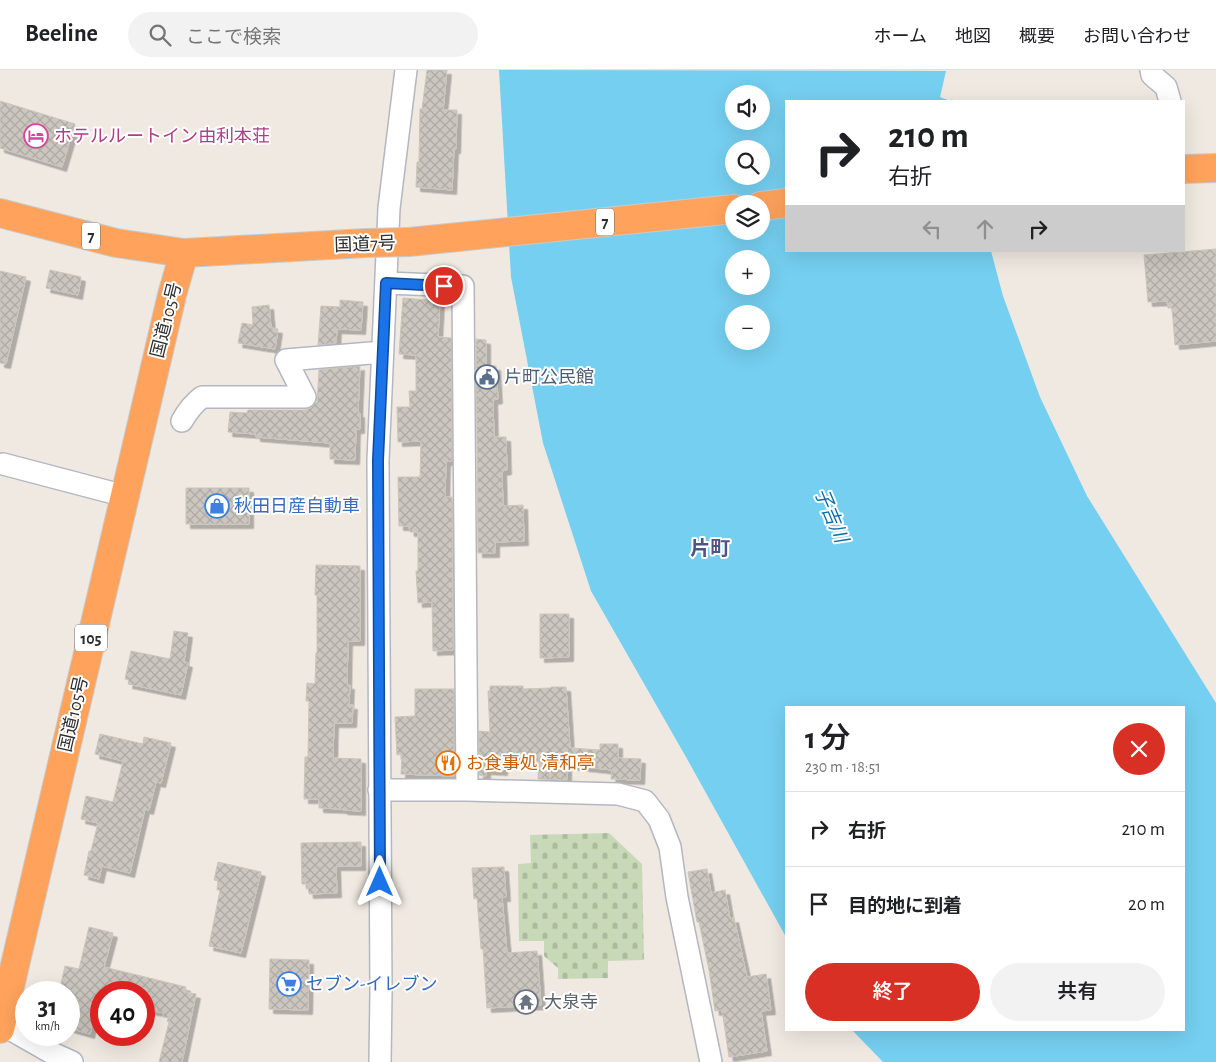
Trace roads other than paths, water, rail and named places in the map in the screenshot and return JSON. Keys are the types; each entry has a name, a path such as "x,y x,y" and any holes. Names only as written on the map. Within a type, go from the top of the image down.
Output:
{"highway":[{"path":"1185,169 1216,168"},
{"path":"770,205 785,203"},
{"name":"国道7号","path":"0,213 116,242 184,253 409,242 725,210"},
{"name":"国道105号","path":"0,1027 124,496 172,295 184,253"}],"street":[{"path":"380,1062 378,460 389,208 406,70"},
{"path":"1151,70 1152,75 1168,94"},
{"path":"386,283 463,286 467,790"},
{"path":"182,421 187,411 202,397 305,397 286,360 383,352"},
{"path":"3,464 124,496"},
{"path":"379,790 618,794 645,801 658,819 670,847 677,897 711,1062"},
{"path":"0,1027 72,1062"}],"water":[{"name":"子吉川","path":"499,70 946,71 940,97 948,100 785,100 785,252 991,252 1003,296 1040,397 1087,496 1216,703 1216,1062 883,1062 853,1031 1185,1031 1185,706 785,706 785,935 591,591 543,443 511,277"}],"place":[{"name":"ホテルルートイン由利本荘","path":"36,136"},
{"name":"片町公民館","path":"487,377"},
{"name":"秋田日産自動車","path":"217,506"},
{"name":"お食事処 清和亭","path":"448,763"},
{"name":"セブン-イレブン","path":"289,984"},
{"name":"大泉寺","path":"526,1002"}],"district":[{"name":"片町","path":"710,548"}]}
